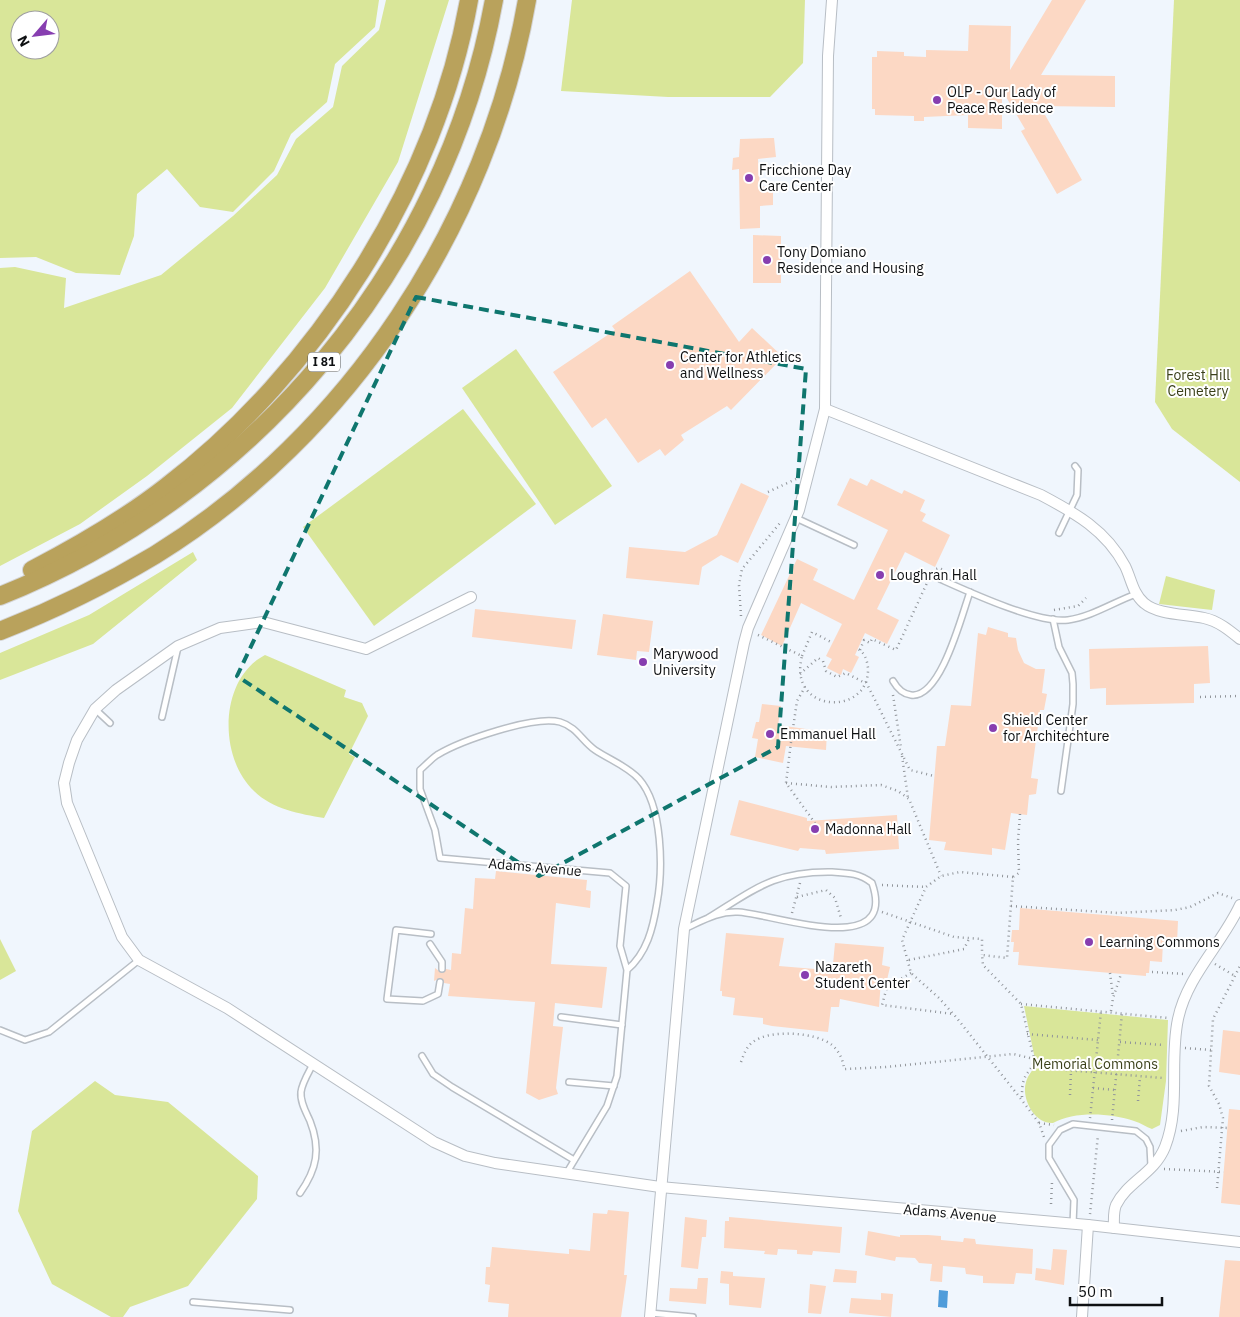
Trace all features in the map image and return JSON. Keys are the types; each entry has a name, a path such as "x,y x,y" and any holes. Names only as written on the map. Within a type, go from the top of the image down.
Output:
{"highway":[{"path":"0,587 95,536 167,487 201,458 263,397 316,336 373,252 412,176 445,94 470,0"},
{"name":"I 81","path":"0,596 60,570 102,548 176,500 247,442 317,370 350,328 393,265 430,194 452,146 468,102 494,0"},
{"name":"I 81","path":"0,631 75,599 118,577 195,527 269,467 342,392 394,323 421,282 464,200 499,112 527,0"}],"street":[{"path":"650,1315 684,929 748,628 795,518 825,409 828,56 832,0"},
{"path":"825,409 1041,495 1071,511 1094,526 1111,544 1125,566 1136,594 1145,604 1167,611 1205,618 1220,624 1240,639"},
{"path":"139,960 122,937 68,803 64,783 77,740 95,710 116,690 178,646 220,628 263,622 366,649 471,597"},
{"path":"1114,1228 1116,1206 1126,1191 1150,1171 1159,1160 1170,1130 1176,1081 1176,1031 1181,1007 1237,902"},
{"name":"Adams Avenue","path":"139,960 227,1008 434,1142 465,1156 566,1174 660,1187 1088,1225 1240,1242"},
{"path":"1082,1317 1088,1225"}],"lane":[{"path":"1059,533 1071,511 1078,483 1078,470 1075,466"},
{"path":"795,518 854,545"},
{"path":"940,580 1016,610 1053,619 1067,620 1083,616 1136,594"},
{"path":"893,682 904,694 913,696 921,693 931,684 947,660 970,592"},
{"path":"1053,619 1059,647 1072,674 1073,684 1073,704 1061,791"},
{"path":"162,717 178,646"},
{"path":"95,710 110,723"},
{"name":"Adams Avenue","path":"559,722 577,730 594,749 619,763 639,780 652,802 658,822 660,888 653,924 639,960 627,970 620,946 626,886 610,873 440,858 435,830 420,789 420,770 437,755 494,731 526,723 559,722"},
{"path":"684,929 708,918 721,912 740,912 787,922 851,928 866,923 875,910 875,891 872,884 865,878 853,873 805,873 772,880 708,918"},
{"path":"431,934 396,930 388,999 423,1002 438,994 440,982"},
{"path":"430,944 442,962 442,969"},
{"path":"0,1030 25,1040 49,1032 139,960"},
{"path":"566,1174 607,1106 617,1076 627,970"},
{"path":"561,1018 622,1025"},
{"path":"422,1056 433,1074 452,1087 574,1160"},
{"path":"300,1193 311,1178 317,1160 314,1131 301,1101 301,1090 313,1064"},
{"path":"570,1082 614,1086"},
{"path":"1073,1224 1074,1200 1049,1158 1049,1145 1056,1134 1066,1126 1099,1126 1128,1129 1141,1134 1150,1147 1152,1158 1150,1171"},
{"path":"193,1302 290,1310"},
{"path":"650,1315 693,1317"}],"path":[{"path":"768,492 807,474"},
{"path":"784,519 742,569 740,585 742,626 758,629 756,634 802,656"},
{"path":"833,643 812,632 802,656 800,674 805,687 821,701 837,703 854,696 866,682 868,673 866,660 858,649"},
{"path":"800,674 818,658 823,661 826,671 837,677 846,673 866,682 910,770 934,776"},
{"path":"792,735 797,701 805,687"},
{"path":"893,695 909,799 941,876"},
{"path":"1200,697 1240,696"},
{"path":"791,742 786,783 815,823"},
{"path":"786,783 831,787 881,785 898,791 909,799"},
{"path":"1020,814 1018,841 1019,873 1012,877 960,872 941,876 926,887 902,940 911,973 955,1015 1022,1099 1038,1123 1044,1138"},
{"path":"982,955 1007,958 1012,877"},
{"path":"791,915 797,898 800,880"},
{"path":"797,898 820,891 830,892 839,909 841,928"},
{"path":"1011,906 1118,913 1190,907 1218,893 1237,902"},
{"path":"875,910 954,937 982,939 983,965 1021,1004 1034,1060 1033,1066 1026,1075 1022,1087 1022,1099"},
{"path":"909,960 964,950 968,938"},
{"path":"1211,970 1219,957"},
{"path":"1215,964 1235,976"},
{"path":"1216,1188 1223,1118 1219,1104 1209,1086 1215,1012 1240,966"},
{"path":"1152,972 1190,974"},
{"path":"911,973 887,987 882,1006 955,1015"},
{"path":"1110,973 1113,998"},
{"path":"1111,1012 1113,998 1121,974"},
{"path":"1021,1004 1170,1018"},
{"path":"1081,1118 1090,1118 1100,1011"},
{"path":"1112,1120 1122,1013"},
{"path":"741,1062 746,1048 753,1041 769,1034 784,1034 800,1035 828,1042 839,1054 844,1069 1013,1054 1034,1060 1054,1069 1169,1079"},
{"path":"1027,1034 1098,1040"},
{"path":"1183,1040 1183,1056"},
{"path":"1120,1042 1168,1045"},
{"path":"1183,1048 1211,1050"},
{"path":"1070,1095 1071,1070"},
{"path":"1138,1101 1140,1077"},
{"path":"1093,1088 1115,1090"},
{"path":"1088,1225 1100,1119 1121,1120"},
{"path":"1038,1123 1054,1125 1058,1122"},
{"path":"1163,1168 1224,1172"},
{"path":"1051,1179 1053,1183 1051,1204"}],"highlighted area":[{"path":"416,297 806,369 778,747 539,876 237,676"}],"green space":[{"path":"0,0 379,0 375,27 335,64 327,102 291,134 274,171 233,212 200,207 167,169 137,194 134,236 120,275 76,273 36,257 0,258"},
{"path":"386,0 449,0 398,162 325,288 232,408 147,476 80,524 0,566 0,268 15,267 66,278 64,308 161,275 233,216 277,175 296,139 333,107 342,66 379,30"},
{"path":"572,0 805,0 803,63 770,97 668,97 561,91"},
{"name":"Forest Hill Cemetery","path":"1174,0 1240,0 1240,482 1172,429 1155,402"},
{"path":"516,349 612,486 555,525 462,388"},
{"path":"463,409 536,504 374,626 303,527"},
{"path":"193,552 197,560 93,644 0,680 0,653 89,615"},
{"path":"1166,576 1215,590 1212,610 1159,604"},
{"path":"265,655 346,690 344,697 362,703 368,716 349,754 355,757 324,818 287,810 261,797 242,776 234,759 229,719 232,700 239,682 250,666"},
{"path":"0,939 16,971 0,980"},
{"name":"Memorial Commons","path":"1024,1006 1168,1020 1166,1081 1160,1125 1152,1129 1125,1118 1093,1114 1071,1116 1053,1123 1046,1122 1035,1115 1030,1109 1025,1095 1026,1082 1036,1064"},
{"path":"95,1081 115,1095 168,1102 258,1176 257,1199 188,1286 130,1307 123,1317 111,1317 52,1284 18,1211 32,1131"}],"water":[{"path":"939,1290 948,1291 947,1308 938,1307"}],"building":[{"name":"OLP - Our Lady of Peace Residence","path":"1052,0 1086,0 1041,75 1115,76 1115,107 1040,106 1082,180 1057,194 1021,131 1025,129 1002,90 1002,129 968,128 968,115 924,117 924,121 914,121 914,116 875,115 875,109 872,109 872,57 877,57 877,51 904,52 904,56 926,57 926,50 968,51 969,25 1011,26 1010,70"},
{"name":"Fricchione Day Care Center","path":"774,138 776,157 758,159 760,187 773,186 773,205 760,206 760,228 740,229 739,169 732,170 733,158 739,157 740,139"},
{"name":"Tony Domiano Residence and Housing","path":"753,235 781,236 781,283 753,283"},
{"name":"Center for Athletics and Wellness","path":"690,271 739,342 752,328 783,357 731,410 727,406 681,435 684,440 665,456 660,449 638,463 606,418 592,428 553,372 615,330 612,326"},
{"name":"Loughran Hall","path":"850,478 867,486 871,479 902,494 904,490 925,500 920,511 926,514 922,521 950,535 935,567 905,552 877,609 899,620 887,644 865,633 855,655 859,657 851,673 843,669 841,675 827,668 832,659 826,656 842,624 801,603 782,646 761,635 797,559 818,569 813,580 854,600 888,530 837,505"},
{"path":"741,483 769,496 738,563 721,555 702,567 699,585 626,578 629,547 685,552 717,535"},
{"path":"475,609 576,620 572,649 472,637"},
{"path":"603,614 653,621 649,652 637,651 636,660 597,655"},
{"name":"Shield Center for Architechture","path":"988,627 1008,633 1008,637 1016,638 1018,650 1024,663 1036,669 1045,669 1042,693 1047,694 1044,710 1040,710 1031,778 1038,779 1036,794 1029,795 1027,815 1011,813 1005,850 992,848 992,855 944,850 946,842 929,840 937,746 945,746 951,705 971,706 978,633 986,635"},
{"path":"1208,646 1210,683 1194,684 1194,703 1106,705 1106,688 1090,689 1089,649"},
{"name":"Emmanuel Hall","path":"762,704 781,706 778,725 827,732 826,750 786,746 783,763 755,757 758,739 752,738 756,722 759,722"},
{"name":"Madonna Hall","path":"739,800 807,818 807,821 897,815 899,849 826,854 825,850 800,848 798,851 730,835"},
{"path":"496,871 587,880 586,890 591,891 590,908 556,903 551,964 607,967 602,1008 555,1003 553,1026 563,1027 556,1088 558,1094 539,1100 526,1093 535,1002 448,996 450,984 444,983 440,978 434,981 435,968 442,973 446,969 451,970 452,953 461,954 465,908 473,909 475,878 495,879"},
{"name":"Learning Commons","path":"1020,908 1178,921 1177,943 1163,942 1162,962 1150,961 1149,973 1146,973 1146,976 1018,965 1019,952 1013,952 1014,942 1011,942 1012,930 1019,930"},
{"name":"Nazareth Student Center","path":"726,933 784,938 779,966 827,970 827,964 833,964 835,943 884,947 882,965 890,967 887,980 881,980 879,1007 840,999 839,1007 831,1007 828,1032 772,1026 763,1024 763,1018 733,1015 735,998 722,996 722,991 720,991"},
{"path":"1223,1030 1240,1032 1240,1075 1219,1072"},
{"path":"1229,1109 1240,1110 1240,1205 1221,1203"},
{"path":"608,1210 629,1212 624,1275 627,1275 621,1317 508,1317 509,1304 488,1302 490,1285 485,1284 486,1267 490,1267 492,1247 569,1254 569,1249 590,1251 593,1213 607,1214"},
{"path":"685,1217 707,1220 706,1237 702,1237 698,1269 681,1267"},
{"path":"729,1217 842,1227 840,1253 813,1251 812,1255 797,1254 797,1250 778,1249 777,1255 764,1254 765,1251 724,1248 725,1221 729,1221"},
{"path":"868,1231 900,1237 900,1235 941,1236 941,1240 963,1242 964,1238 975,1239 976,1244 1033,1249 1032,1274 1016,1273 1014,1284 983,1283 983,1276 966,1274 965,1268 943,1266 942,1282 930,1281 932,1264 919,1263 915,1258 896,1257 895,1261 865,1255"},
{"path":"1053,1249 1067,1250 1064,1285 1035,1280 1036,1268 1051,1270"},
{"path":"1225,1260 1240,1261 1240,1317 1219,1317"},
{"path":"835,1269 857,1271 856,1283 833,1282"},
{"path":"721,1271 733,1272 733,1276 765,1278 761,1308 729,1305 729,1284 720,1283"},
{"path":"698,1278 708,1278 706,1304 669,1301 670,1288 697,1289"},
{"path":"810,1284 826,1286 821,1314 808,1313"},
{"path":"881,1293 893,1294 891,1317 849,1313 851,1298 881,1300"}],"place":[{"name":"OLP - Our Lady of Peace Residence","path":"937,100"},
{"name":"Fricchione Day Care Center","path":"749,178"},
{"name":"Tony Domiano Residence and Housing","path":"767,260"},
{"name":"Center for Athletics and Wellness","path":"670,365"},
{"name":"Loughran Hall","path":"880,575"},
{"name":"Marywood University","path":"643,662"},
{"name":"Shield Center for Architechture","path":"993,728"},
{"name":"Emmanuel Hall","path":"770,734"},
{"name":"Madonna Hall","path":"815,829"},
{"name":"Learning Commons","path":"1089,942"},
{"name":"Nazareth Student Center","path":"805,975"}]}
